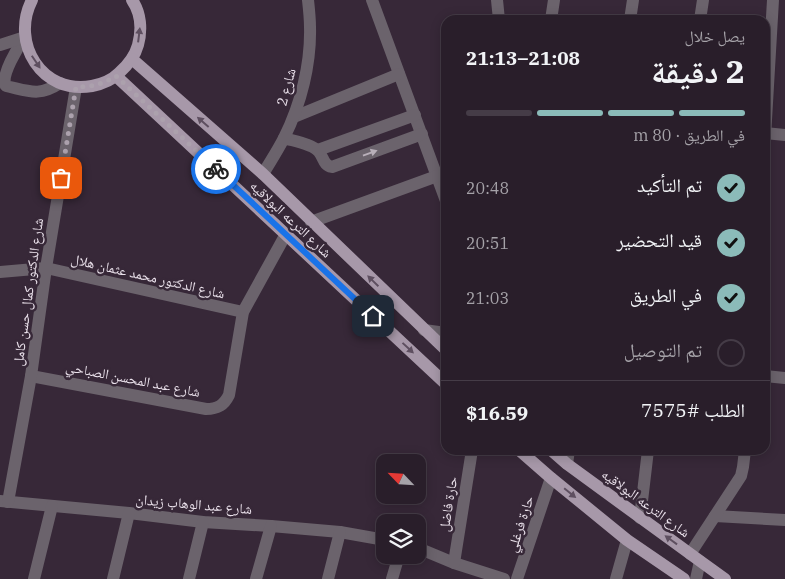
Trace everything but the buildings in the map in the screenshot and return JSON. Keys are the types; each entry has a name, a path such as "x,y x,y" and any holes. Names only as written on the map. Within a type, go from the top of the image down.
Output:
{"main road":[{"path":"29,2 25,20 25,37 28,50 37,65 60,83 76,87 86,87 107,82 125,68 132,59 140,38 140,26 138,14 132,0"},
{"name":"شارع الترعه البولاقيه","path":"132,59 263,174 441,345"},
{"name":"شارع الترعه البولاقيه","path":"116,76 441,379"},
{"path":"525,455 627,540 684,579"},
{"name":"شارع الترعه البولاقيه","path":"557,455 725,579"}],"street":[{"name":"شارع 2","path":"263,174 284,138 294,116 303,88 308,58 310,27 308,0"},
{"path":"372,0 441,187"},
{"path":"497,0 498,15"},
{"path":"552,15 554,0"},
{"path":"631,15 633,0"},
{"path":"701,15 703,0"},
{"path":"770,50 773,0"},
{"path":"0,45 25,37"},
{"path":"25,37 3,67 2,84 34,92 53,88 60,83"},
{"path":"294,116 399,74"},
{"name":"شارع الدكتور كمال حسن كامل","path":"4,502 31,376 46,268 76,87"},
{"path":"318,150 415,115"},
{"path":"284,138 318,150 325,164 332,167 422,134"},
{"path":"770,134 785,135"},
{"path":"311,222 437,176"},
{"path":"243,312 286,234"},
{"name":"شارع الدكتور محمد عثمان هلال","path":"0,272 46,268 243,312"},
{"name":"شارع عبد المحسن الصباحي","path":"31,376 214,409 226,401 230,395 243,312"},
{"path":"424,330 441,332"},
{"path":"770,376 785,378"},
{"name":"حارة فاضل","path":"454,563 471,455"},
{"path":"567,464 568,455"},
{"path":"640,518 647,455"},
{"path":"696,579 695,557 715,516 741,476 744,455"},
{"name":"حارة فرغلي","path":"517,579 550,478"},
{"name":"شارع عبد الوهاب زيدان","path":"4,502 129,513 203,522 340,532 376,538"},
{"path":"34,579 52,506"},
{"path":"113,579 129,513"},
{"path":"715,516 785,520"},
{"path":"189,579 203,522"},
{"path":"256,579 271,526"},
{"path":"328,579 340,532"},
{"path":"616,579 627,540"},
{"path":"426,551 481,576 504,579"},
{"path":"392,579 396,564"}],"way so far":[{"path":"61,178 76,87 97,85 107,82 116,76 216,169"}],"route":[{"path":"216,169 373,316"}]}
